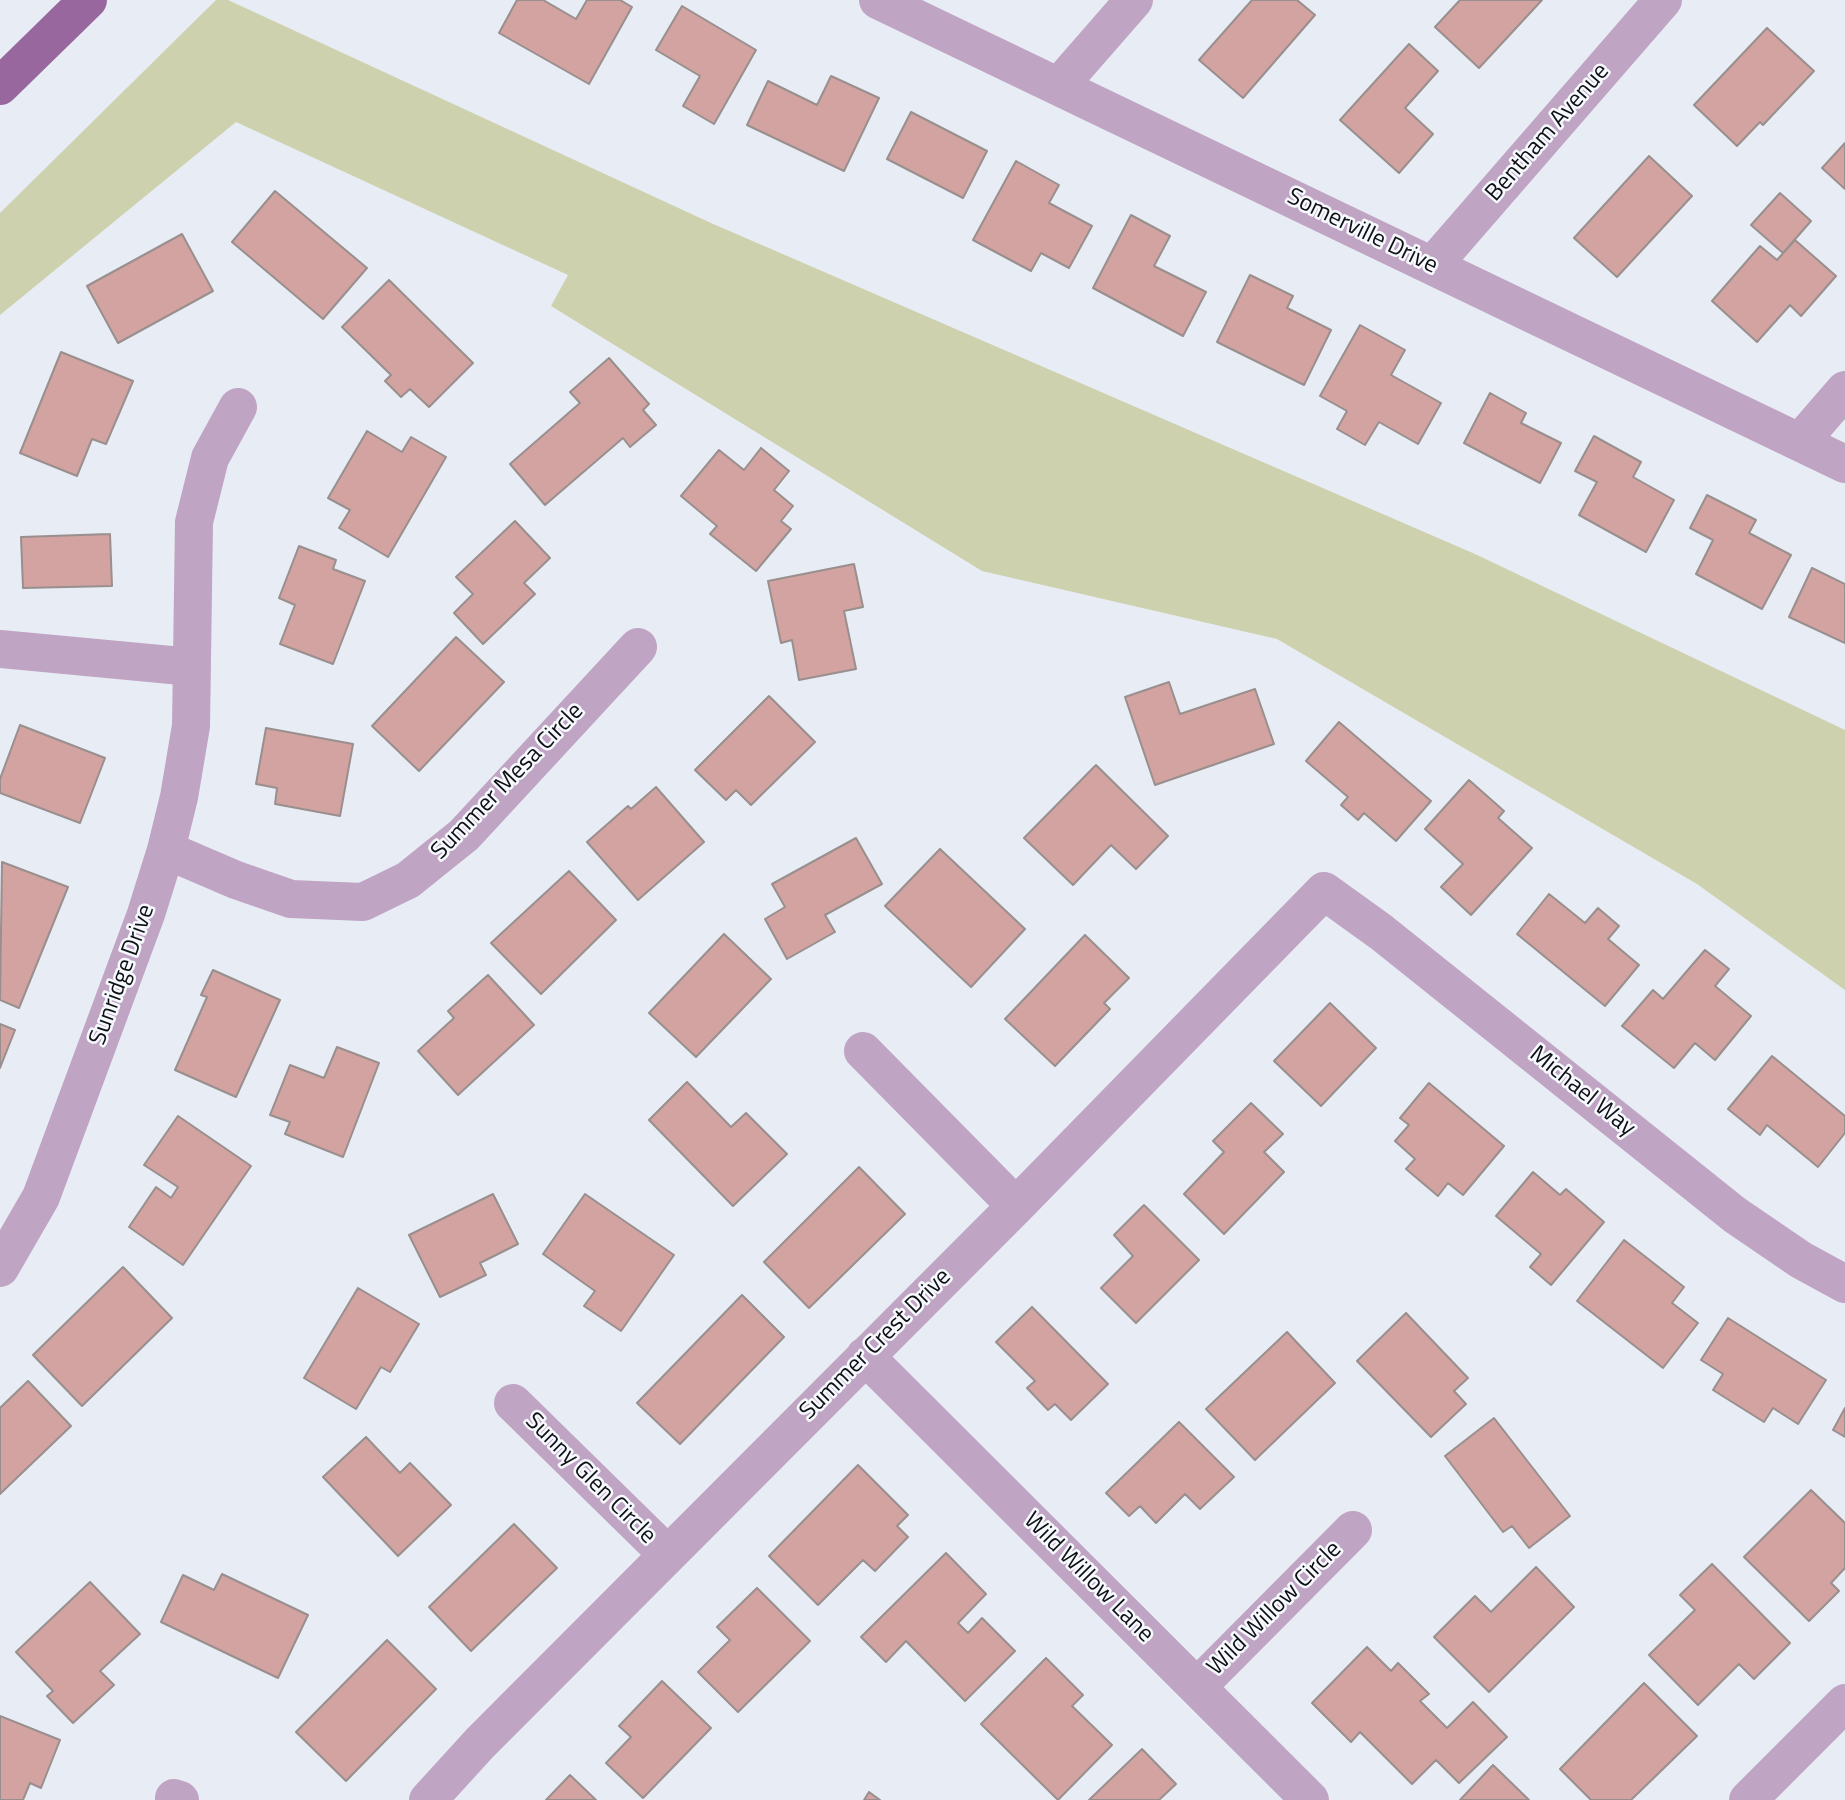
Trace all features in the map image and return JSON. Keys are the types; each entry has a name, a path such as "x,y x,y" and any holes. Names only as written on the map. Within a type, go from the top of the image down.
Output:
{"main road":[{"path":"0,86 88,0"}],"street":[{"name":"Somerville Drive","path":"878,0 1845,464"},
{"path":"1059,86 1134,0"},
{"name":"Bentham Avenue","path":"1432,266 1663,0"},
{"path":"1800,442 1845,390"},
{"name":"Sunridge Drive","path":"0,1268 41,1197 146,914 166,850 179,797 191,726 194,522 210,458 238,407"},
{"name":"Summer Mesa Circle","path":"166,850 236,880 291,899 363,902 408,880 464,835 638,646"},
{"path":"0,649 192,667"},
{"name":"Summer Crest Drive","path":"428,1800 480,1743 1016,1206 1324,891"},
{"name":"Michael Way","path":"1324,891 1381,932 1735,1215 1801,1260 1845,1284"},
{"path":"863,1051 1016,1206"},
{"name":"Wild Willow Lane","path":"865,1356 1310,1800"},
{"name":"Sunny Glen Circle","path":"513,1403 667,1554"},
{"name":"Wild Willow Circle","path":"1197,1687 1353,1530"},
{"path":"1748,1800 1845,1703"}],"green space":[{"path":"216,0 228,0 711,223 1475,554 1845,730 1845,990 1697,884 1277,639 982,571 551,306 568,275 236,122 0,315 0,213"}],"building":[{"path":"517,0 543,0 576,19 587,0 620,0 632,7 589,84 499,33"},
{"path":"1252,0 1297,0 1315,15 1243,98 1199,60"},
{"path":"1460,0 1542,0 1479,68 1435,27"},
{"path":"682,6 756,50 714,124 683,106 700,76 656,50"},
{"path":"1767,28 1814,71 1763,125 1760,122 1737,146 1694,105"},
{"path":"1409,44 1438,71 1405,108 1433,134 1399,173 1340,120"},
{"path":"831,76 879,98 844,171 747,125 768,81 817,105"},
{"path":"911,112 987,151 963,198 887,159"},
{"path":"1845,143 1845,189 1822,168"},
{"path":"1649,156 1692,196 1617,277 1574,238"},
{"path":"1016,161 1059,185 1049,203 1092,226 1069,268 1041,253 1031,271 973,240"},
{"path":"275,191 367,268 323,319 232,242"},
{"path":"1780,193 1811,221 1783,253 1751,225"},
{"path":"1131,215 1170,236 1154,266 1206,292 1183,336 1093,288"},
{"path":"182,234 213,291 118,343 87,286"},
{"path":"1795,240 1836,276 1801,316 1790,305 1757,342 1712,301 1760,246 1777,260"},
{"path":"1250,275 1293,296 1287,308 1331,330 1304,385 1217,342"},
{"path":"389,280 473,363 429,407 410,389 401,397 385,381 391,375 342,327"},
{"path":"1360,325 1405,350 1391,375 1441,403 1418,444 1379,422 1365,445 1337,429 1347,411 1320,396"},
{"path":"61,352 133,381 106,444 92,439 77,476 20,453"},
{"path":"609,358 649,404 643,410 656,425 630,447 623,438 545,505 510,464 580,403 570,392"},
{"path":"1490,393 1526,413 1521,423 1561,443 1540,483 1464,443"},
{"path":"367,431 402,452 411,437 446,457 388,557 339,528 350,510 328,498"},
{"path":"1594,436 1641,462 1633,477 1674,500 1646,552 1579,515 1597,482 1575,471"},
{"path":"761,448 789,471 774,490 793,506 781,521 791,529 756,571 710,534 717,526 681,496 719,450 744,470"},
{"path":"1707,495 1756,520 1749,533 1791,555 1762,609 1696,574 1713,540 1690,528"},
{"path":"515,521 550,558 524,583 535,594 483,644 454,613 473,594 456,577"},
{"path":"110,534 112,586 23,588 21,537"},
{"path":"299,546 336,560 333,569 365,581 333,664 280,644 295,605 279,598"},
{"path":"854,564 863,607 844,611 856,669 799,680 792,640 781,643 768,581"},
{"path":"1812,568 1845,584 1845,643 1789,617"},
{"path":"456,637 504,682 419,771 372,726"},
{"path":"1169,682 1180,714 1255,689 1274,744 1155,785 1125,697"},
{"path":"769,696 815,742 751,805 736,790 726,800 695,770"},
{"path":"1339,722 1431,801 1396,841 1364,813 1358,820 1341,805 1348,797 1306,761"},
{"path":"20,725 105,758 80,823 0,793 0,779"},
{"path":"266,728 353,744 340,816 275,804 277,788 256,784"},
{"path":"1096,765 1168,836 1136,869 1111,845 1073,885 1024,838"},
{"path":"1469,780 1504,811 1498,818 1532,848 1471,915 1441,887 1463,864 1425,829"},
{"path":"656,787 704,842 638,900 587,842 628,806 631,809"},
{"path":"856,838 882,884 825,915 835,932 787,959 765,919 785,907 772,884"},
{"path":"940,849 1025,929 971,987 885,906"},
{"path":"2,862 68,887 19,1008 0,1000"},
{"path":"569,871 616,920 541,994 491,943"},
{"path":"1549,894 1585,923 1598,908 1619,926 1608,939 1639,965 1605,1006 1517,934"},
{"path":"724,934 771,979 696,1057 649,1013"},
{"path":"1085,935 1129,978 1104,1003 1110,1009 1055,1066 1005,1019"},
{"path":"1705,950 1729,969 1715,986 1751,1016 1715,1060 1695,1043 1674,1068 1622,1026 1653,990 1663,999"},
{"path":"213,970 280,1000 236,1097 175,1070 207,997 201,995"},
{"path":"488,975 534,1025 458,1095 418,1051 454,1018 448,1011"},
{"path":"1330,1003 1376,1048 1321,1106 1274,1061"},
{"path":"0,1024 15,1030 0,1068"},
{"path":"337,1047 379,1063 343,1157 285,1134 290,1122 270,1115 290,1065 324,1078"},
{"path":"1772,1056 1845,1116 1845,1133 1818,1167 1767,1125 1760,1135 1728,1109"},
{"path":"687,1082 731,1127 746,1113 787,1154 733,1206 649,1120"},
{"path":"1429,1083 1504,1146 1463,1195 1448,1183 1438,1196 1406,1169 1415,1159 1395,1141 1409,1125 1400,1118"},
{"path":"1251,1103 1283,1134 1264,1152 1284,1172 1224,1234 1184,1194 1224,1152 1213,1141"},
{"path":"178,1116 251,1166 183,1265 129,1227 156,1187 171,1198 178,1187 144,1165"},
{"path":"859,1167 905,1214 809,1308 764,1262"},
{"path":"1533,1172 1560,1195 1566,1189 1604,1222 1551,1285 1530,1267 1541,1254 1496,1216"},
{"path":"493,1194 518,1244 480,1263 486,1275 440,1297 409,1235"},
{"path":"585,1194 674,1255 621,1331 584,1306 595,1291 543,1254"},
{"path":"1144,1205 1199,1260 1136,1323 1101,1288 1133,1256 1114,1235"},
{"path":"1624,1240 1684,1287 1672,1303 1698,1323 1663,1368 1577,1301"},
{"path":"123,1267 172,1318 82,1406 33,1355"},
{"path":"358,1288 419,1324 390,1372 381,1367 356,1409 304,1378"},
{"path":"742,1295 784,1337 680,1444 637,1403"},
{"path":"1032,1307 1108,1384 1071,1420 1055,1404 1048,1410 1027,1388 1035,1381 996,1342"},
{"path":"1406,1313 1468,1378 1454,1391 1466,1404 1431,1437 1357,1361"},
{"path":"1728,1318 1826,1380 1798,1424 1773,1408 1764,1422 1713,1390 1723,1374 1701,1360"},
{"path":"1287,1332 1335,1383 1255,1460 1206,1409"},
{"path":"28,1381 71,1426 0,1494 0,1408"},
{"path":"1845,1408 1845,1437 1833,1430"},
{"path":"1494,1418 1570,1516 1529,1548 1512,1526 1503,1532 1445,1456"},
{"path":"1179,1422 1234,1477 1200,1509 1185,1494 1156,1523 1140,1506 1129,1516 1106,1493"},
{"path":"366,1437 400,1473 410,1463 451,1505 398,1556 323,1477"},
{"path":"858,1465 908,1515 897,1526 908,1537 875,1571 863,1560 818,1605 769,1556"},
{"path":"1811,1490 1845,1523 1845,1568 1831,1583 1839,1591 1809,1621 1744,1557"},
{"path":"514,1524 557,1568 471,1651 429,1607"},
{"path":"946,1553 986,1594 958,1623 968,1633 982,1618 1015,1651 965,1701 906,1641 886,1662 861,1637"},
{"path":"1712,1564 1790,1643 1754,1679 1739,1664 1698,1705 1649,1655 1695,1610 1680,1595"},
{"path":"1536,1567 1574,1607 1489,1692 1434,1637 1475,1596 1491,1612"},
{"path":"222,1574 308,1615 278,1678 161,1622 183,1575 214,1590"},
{"path":"90,1582 140,1634 100,1671 114,1685 73,1723 47,1696 53,1691 16,1652"},
{"path":"757,1588 810,1641 738,1712 698,1672 730,1640 717,1627"},
{"path":"387,1640 436,1689 346,1781 296,1732"},
{"path":"1367,1647 1391,1671 1398,1663 1429,1694 1420,1701 1447,1728 1473,1702 1507,1737 1459,1783 1436,1760 1412,1784 1360,1732 1351,1742 1312,1703"},
{"path":"1046,1658 1083,1695 1072,1706 1112,1745 1058,1800 981,1724"},
{"path":"662,1681 711,1728 643,1798 606,1763 631,1737 619,1726"},
{"path":"1644,1683 1697,1736 1631,1800 1591,1800 1560,1769"},
{"path":"0,1716 60,1740 41,1788 30,1783 23,1800 0,1800"},
{"path":"1142,1749 1176,1784 1159,1800 1089,1800"},
{"path":"1493,1765 1529,1800 1460,1800"},
{"path":"570,1775 596,1800 546,1800"},
{"path":"869,1792 880,1800 864,1800"}]}
